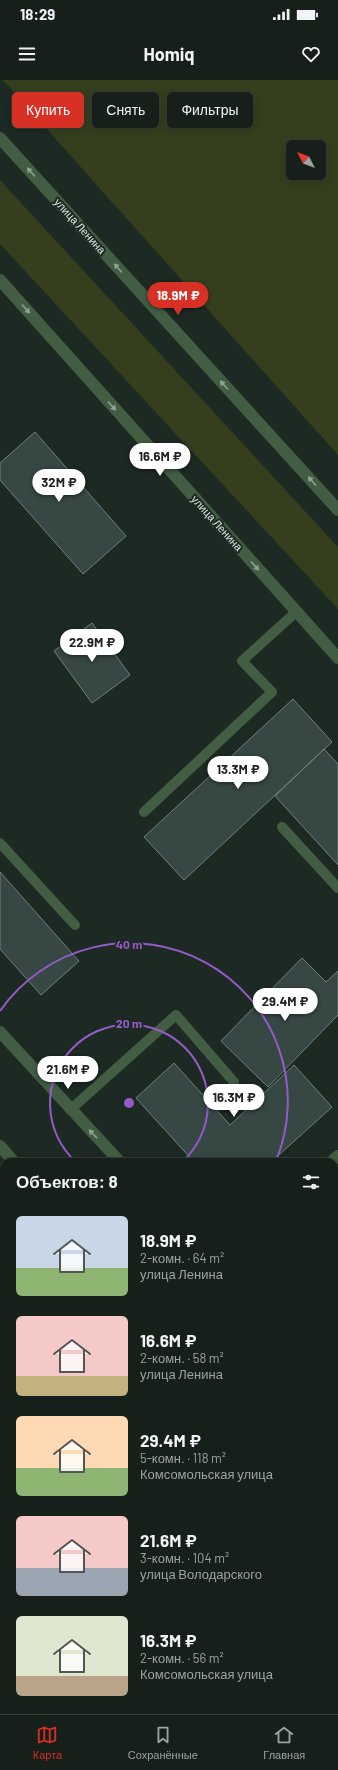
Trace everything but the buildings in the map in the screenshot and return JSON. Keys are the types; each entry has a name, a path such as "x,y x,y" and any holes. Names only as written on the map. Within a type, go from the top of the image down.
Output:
{"street":[{"name":"улица Ленина","path":"0,138 338,510"},
{"name":"улица Ленина","path":"0,280 338,658"},
{"path":"0,1032 70,1110 116,1158"},
{"path":"0,1146 10,1158"}],"lane":[{"path":"144,812 272,692 242,661 296,612"},
{"path":"282,827 338,888"},
{"path":"0,843 75,925"},
{"path":"70,1110 176,1015 234,1082"}],"green space":[{"path":"3,80 338,80 338,455 46,128 84,128 84,92 14,92"},
{"path":"0,180 338,547 338,609 0,244"}]}
